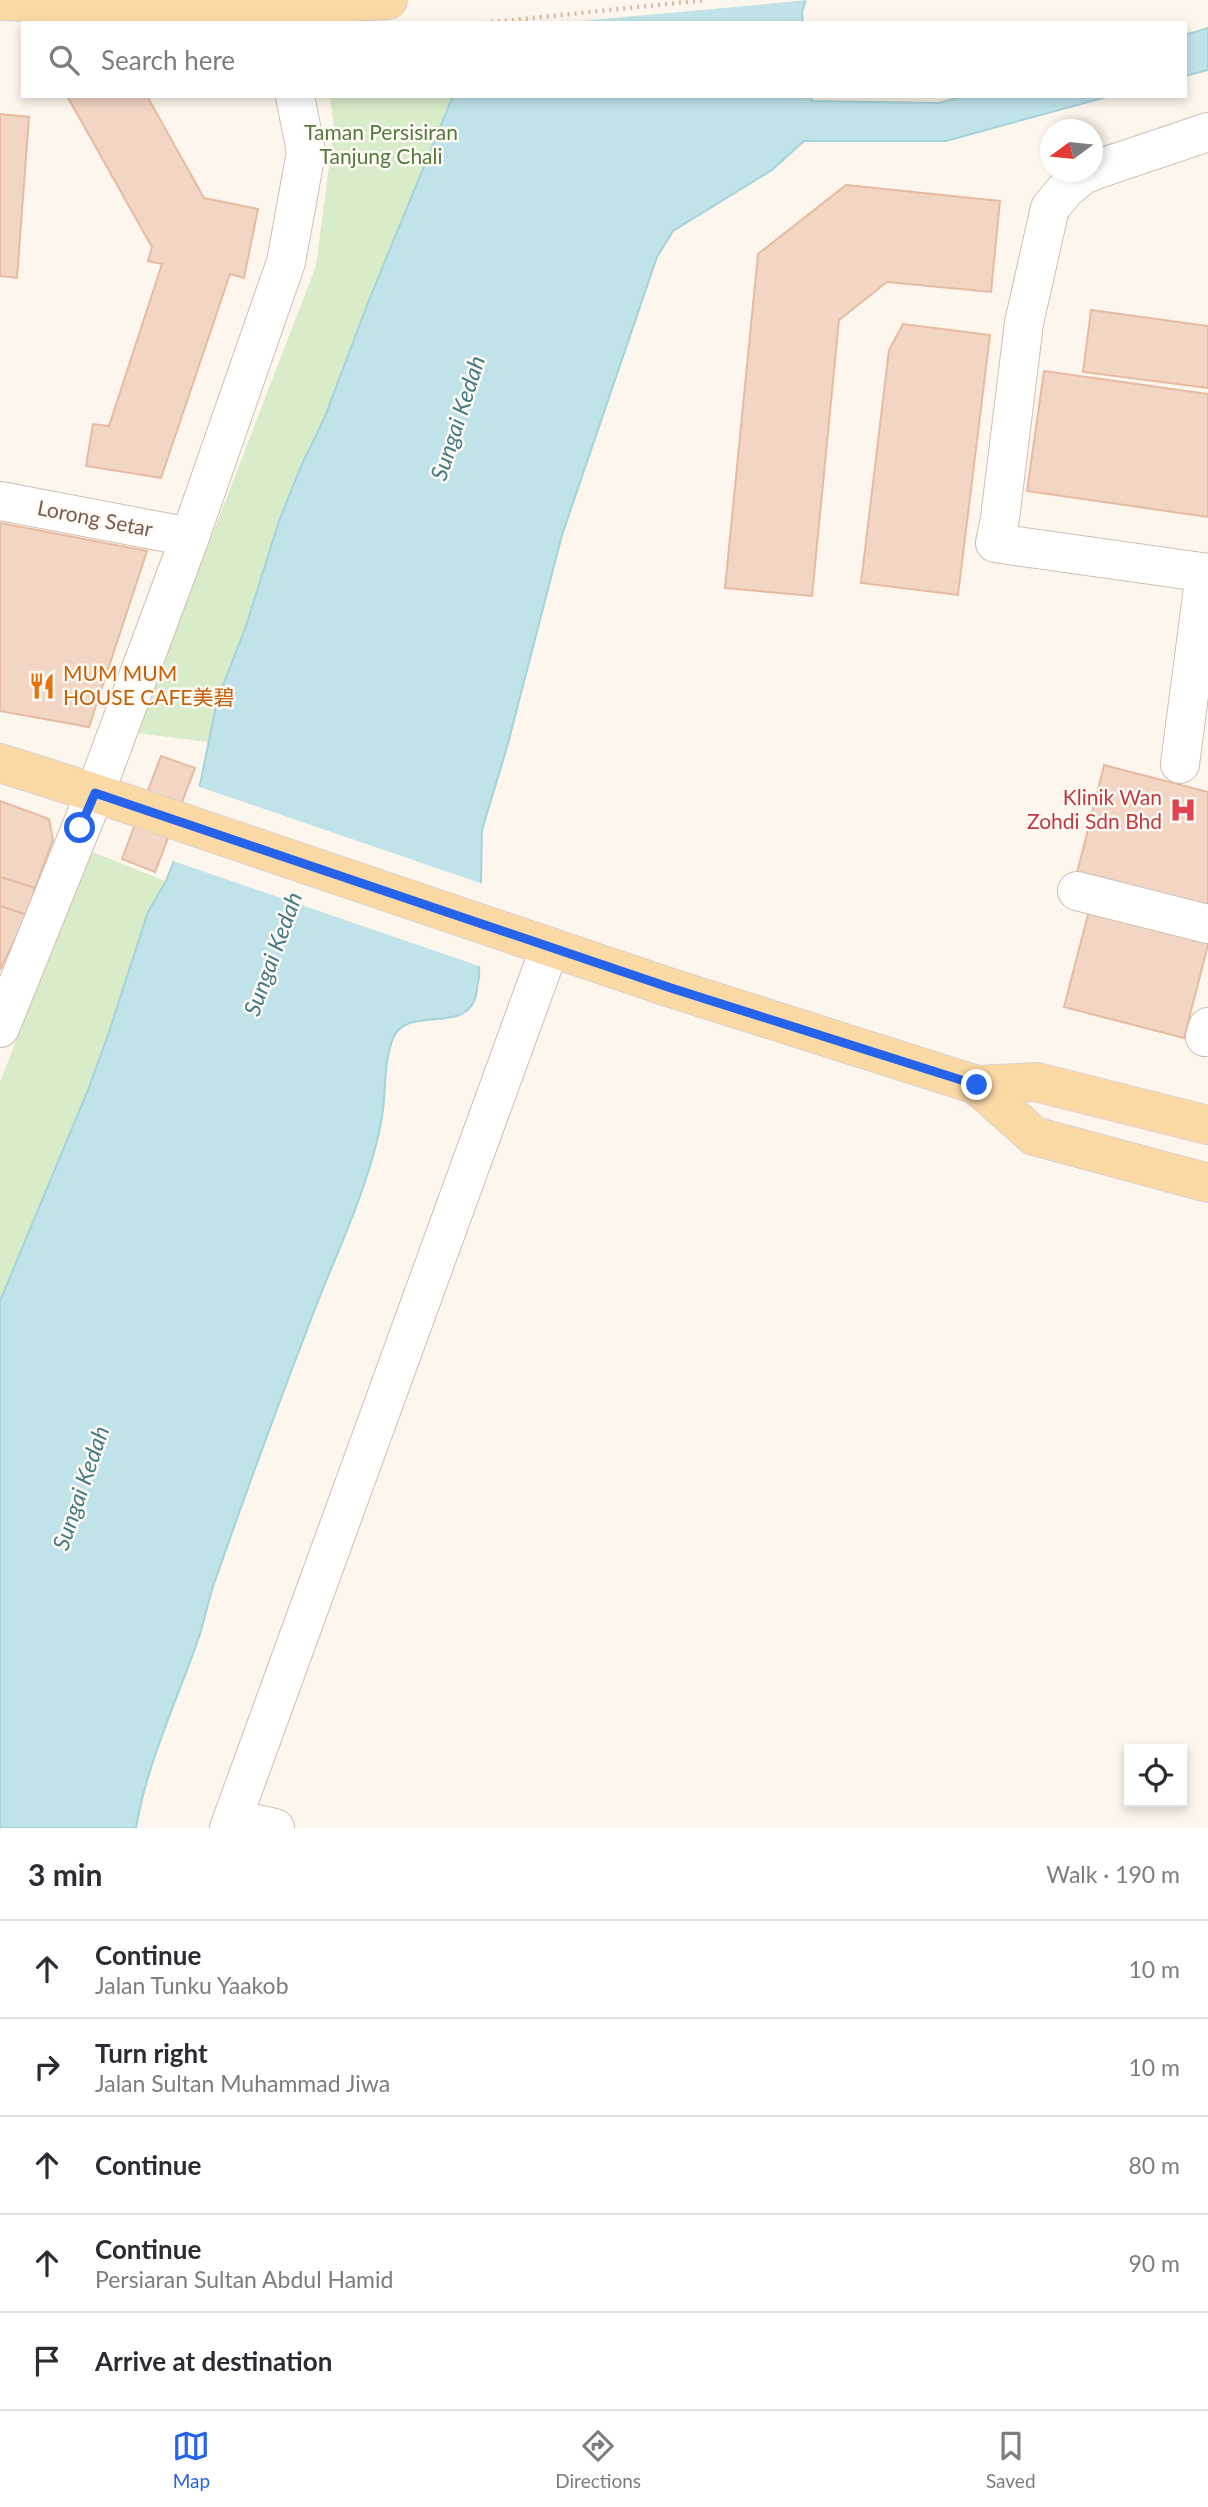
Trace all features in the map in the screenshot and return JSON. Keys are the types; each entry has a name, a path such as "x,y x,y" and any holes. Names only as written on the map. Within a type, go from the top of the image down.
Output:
{"main road":[{"path":"0,1 175,9 276,10 388,0"},
{"path":"0,763 534,942 977,1085 1036,1082 1208,1125"},
{"path":"977,1085 1034,1136 1208,1183"}],"street":[{"path":"0,1028 112,799 190,537 286,262 306,152 295,98"},
{"path":"1103,167 1208,132"},
{"path":"1074,182 1050,208 1024,323 995,543 1207,573 1180,764"},
{"name":"Lorong Setar","path":"0,501 190,537"},
{"path":"1077,891 1208,924"},
{"path":"275,1828 231,1824 534,942"}],"path":[{"path":"503,21 706,0"}],"green space":[{"name":"Taman Persisiran Tanjung Chali","path":"330,98 452,98 369,300 324,419 279,521 246,626 217,701 208,742 136,733 316,266 334,128"},
{"path":"90,851 165,881 148,912 88,1090 0,1301 0,1082"}],"water":[{"path":"806,0 802,12 803,21 514,21"},
{"path":"1208,28 1208,70 1187,75 1187,34"},
{"name":"Sungai Kedah","path":"452,98 811,98 812,101 939,103 957,98 1103,98 946,141 804,141 772,170 673,231 657,257 562,535 507,747 482,830 479,978 475,999 468,1010 458,1015 409,1023 399,1030 392,1041 386,1066 380,1131 367,1175 227,1548 199,1637 147,1779 136,1828 0,1828 0,1301 88,1090 148,912 166,881 196,804 217,701 246,626 279,521 324,419 369,300"}],"pier":[{"path":"492,0 810,0 582,21 483,21"},
{"path":"197,786 483,884 482,967 170,860"}],"building":[{"path":"68,98 148,98 204,198 258,209 244,278 230,274 161,478 86,466 93,424 109,426 162,264 148,261 152,247"},
{"path":"0,114 29,117 17,278 0,276"},
{"path":"846,185 1000,201 991,292 887,282 839,320 812,596 725,588 758,254"},
{"path":"1091,310 1208,326 1208,388 1083,372"},
{"path":"903,324 990,335 958,595 861,583 889,350"},
{"path":"1044,371 1208,394 1208,517 1027,491"},
{"path":"0,523 147,551 89,727 0,711"},
{"path":"161,756 195,768 155,872 122,859"},
{"path":"1104,765 1208,792 1208,912 1076,877"},
{"path":"0,801 49,819 53,840 35,888 0,877"},
{"path":"0,877 35,888 27,915 0,906"},
{"path":"1092,899 1208,929 1208,945 1184,1038 1064,1007"},
{"path":"0,906 27,915 0,970"}],"place":[{"name":"MUM MUM HOUSE CAFE美碧","path":"42,686"},
{"name":"Klinik Wan Zohdi Sdn Bhd","path":"1183,810"}],"route":[{"path":"80,828 95,793 671,988 977,1085"}]}
